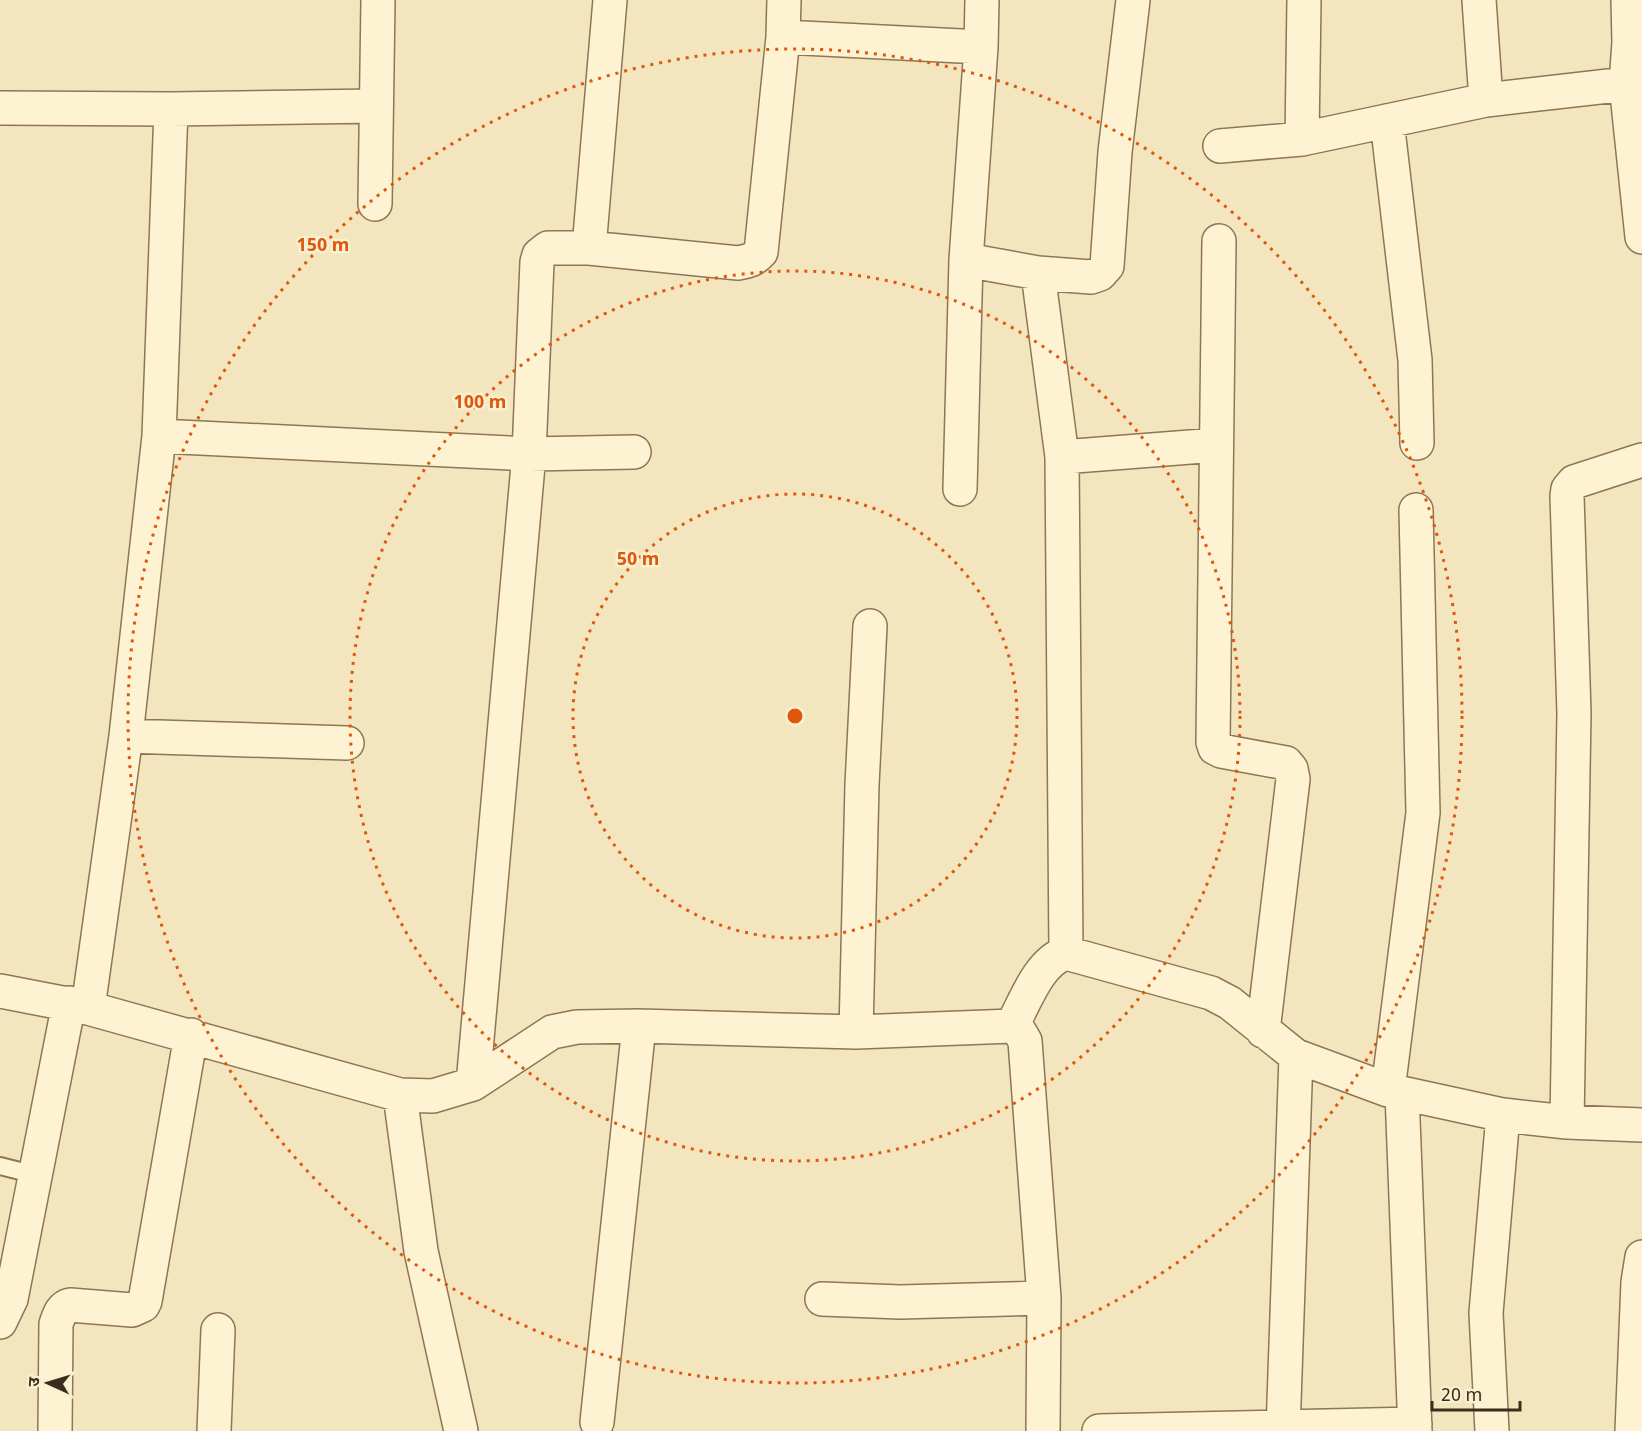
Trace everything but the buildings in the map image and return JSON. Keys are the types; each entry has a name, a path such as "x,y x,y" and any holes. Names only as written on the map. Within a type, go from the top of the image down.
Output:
{"street":[{"path":"375,204 378,0"},
{"path":"589,248 610,0"},
{"path":"473,1084 529,454 539,255 548,248 589,248 738,263 751,261 761,252 783,37 784,0"},
{"path":"960,489 966,260 981,47 982,0"},
{"path":"966,260 1038,273 1091,277 1100,274 1107,266 1115,152 1133,0"},
{"path":"1302,139 1304,0"},
{"path":"1479,0 1486,100"},
{"path":"1629,0 1626,84 1642,237"},
{"path":"783,37 981,47"},
{"path":"1220,146 1302,139 1486,100 1626,84"},
{"path":"0,108 171,109 376,106"},
{"path":"0,1322 11,1299 36,1175 79,1006 126,736 159,436 171,109"},
{"path":"1387,121 1415,360 1417,443"},
{"path":"1219,241 1213,742 1215,748 1221,752 1286,763 1292,769 1293,779 1263,1031"},
{"path":"1038,273 1062,457 1066,953"},
{"path":"159,436 529,454 634,452"},
{"path":"1062,457 1216,445"},
{"path":"1567,1122 1574,713 1567,496 1568,489 1574,482 1642,460"},
{"path":"1099,1431 1415,1428 1395,1091 1423,813 1416,510"},
{"path":"856,1032 862,785 870,626"},
{"path":"126,736 347,743"},
{"path":"1012,1026 1044,967 1056,956 1066,953 1210,993 1230,1003 1296,1056 1395,1091 1503,1116 1567,1122 1642,1125"},
{"path":"0,991 79,1006 191,1035 400,1095 433,1096 473,1084 552,1032 577,1027 639,1026 856,1032 1012,1026 1018,1029 1025,1041 1044,1298 1043,1431"},
{"path":"597,1422 639,1026"},
{"path":"55,1431 56,1324 60,1312 65,1306 70,1305 132,1310 146,1301 191,1035"},
{"path":"1283,1429 1296,1056"},
{"path":"400,1095 421,1251 461,1431"},
{"path":"1492,1431 1486,1313 1503,1116"},
{"path":"1632,1431 1638,1282 1642,1257"},
{"path":"822,1299 900,1302 1044,1298"},
{"path":"214,1431 218,1330"}],"lane":[{"path":"0,1166 36,1175"}]}
